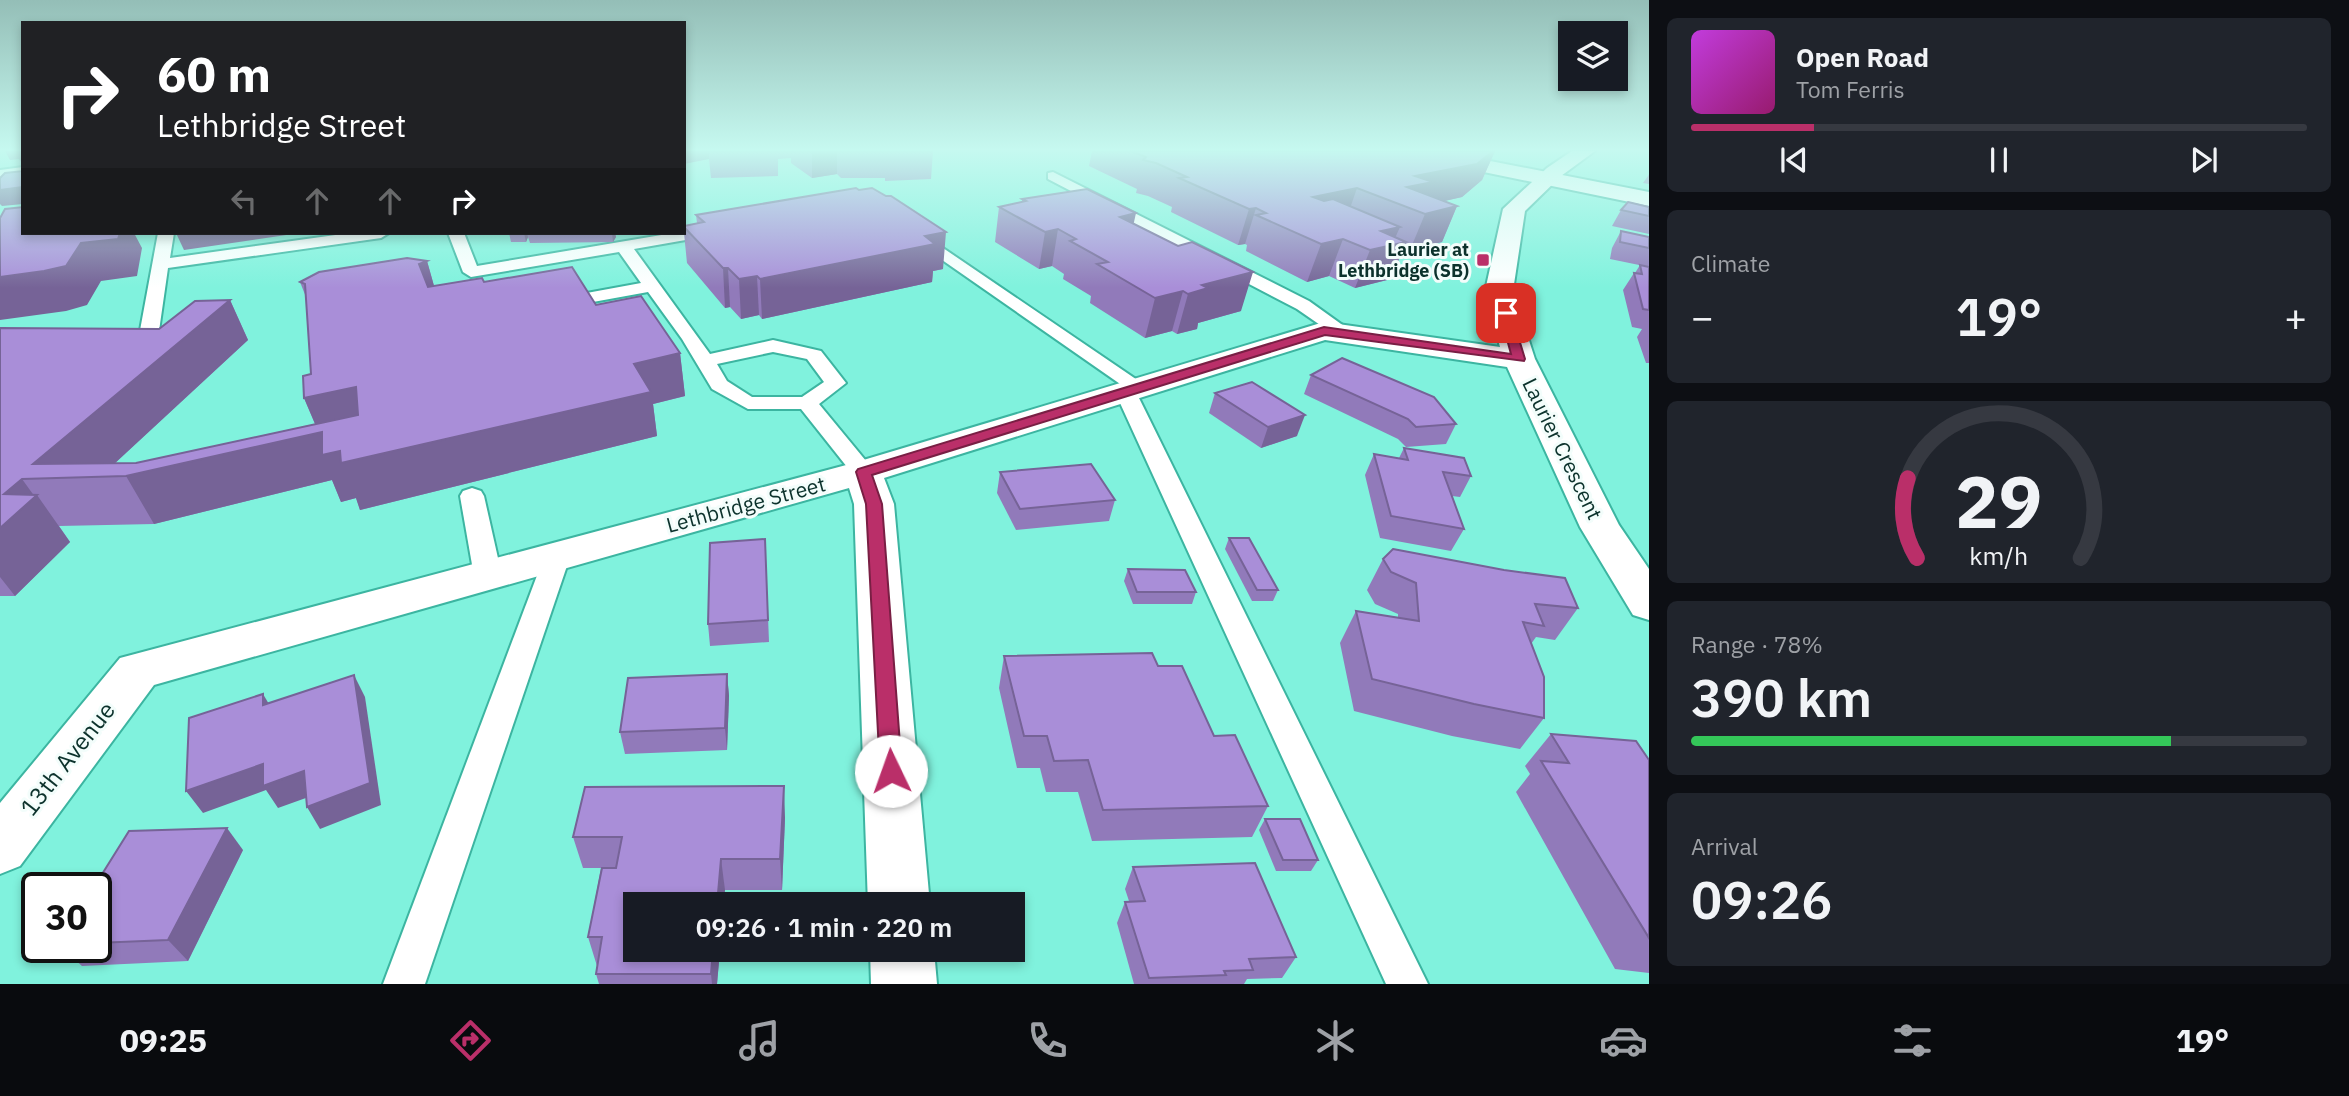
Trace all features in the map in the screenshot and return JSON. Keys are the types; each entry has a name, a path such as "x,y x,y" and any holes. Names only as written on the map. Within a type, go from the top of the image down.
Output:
{"street":[{"name":"Laurier Crescent","path":"1526,197 1514,209 1499,291 1519,359 1600,527 1649,604"},
{"name":"Lethbridge Street","path":"136,671 863,472 1324,331 1519,359"},
{"path":"863,472 874,504 898,892"},
{"name":"13th Avenue","path":"0,847 136,671"},
{"path":"903,962 904,984"}],"lane":[{"path":"1094,197 1303,305 1346,334"},
{"path":"901,224 1132,390 1408,984"},
{"path":"456,235 464,276 726,229"},
{"path":"146,352 166,235"},
{"path":"161,264 367,235"},
{"path":"623,246 719,385 748,403 807,403 836,383 814,355 773,346 704,361"},
{"path":"536,307 652,286"},
{"path":"807,403 863,472"},
{"path":"472,496 488,576"},
{"path":"404,984 557,557"}],"building":[{"path":"803,197 892,197 946,232 925,236 935,244 760,279 757,276 739,279 728,268 723,268 686,229 686,226 704,222 696,215"},
{"path":"1103,197 1136,213 1120,217 1178,246 1192,242 1253,272 1202,285 1208,288 1188,294 1183,291 1155,298 1097,264 1108,262 1070,241 1076,239 1058,229 1045,232 999,207 1026,201 1022,199"},
{"path":"1222,197 1313,197 1324,201 1333,199 1400,227 1381,231 1406,242 1370,250 1343,239 1321,244 1256,215 1266,213 1256,208 1249,209"},
{"path":"1380,197 1433,197 1457,206 1425,214"},
{"path":"1628,202 1649,207 1649,216 1621,210"},
{"path":"21,207 21,235 119,235 118,239 81,243 66,266 0,277 0,218 5,209"},
{"path":"1621,231 1649,237 1649,248 1620,242"},
{"path":"407,258 427,261 419,264 428,287 482,278 484,282 572,267 596,305 641,296 680,353 634,364 651,392 341,463 340,451 322,455 322,432 126,476 22,479 4,494 37,495 0,528 0,328 159,329 195,301 230,300 33,464 136,463 358,415 356,387 304,398 303,376 311,374 305,284 300,282 319,272"},
{"path":"1640,265 1649,267 1649,310 1643,309 1634,273 1642,274"},
{"path":"1342,358 1434,397 1456,424 1416,427 1408,419 1311,375"},
{"path":"1252,382 1305,415 1268,427 1215,393"},
{"path":"1404,448 1464,458 1471,476 1443,472 1464,529 1391,516 1374,454 1408,460"},
{"path":"1091,464 1115,500 1020,509 1000,472"},
{"path":"1229,538 1249,538 1278,590 1257,590"},
{"path":"765,539 768,620 708,624 710,543"},
{"path":"1393,549 1504,570 1565,578 1578,608 1535,604 1544,626 1523,622 1544,677 1544,718 1372,679 1356,611 1419,621 1416,583 1391,572 1383,559"},
{"path":"1128,569 1185,570 1196,592 1137,592"},
{"path":"1152,653 1158,666 1182,666 1214,736 1235,735 1268,806 1103,810 1088,760 1054,761 1047,736 1024,736 1004,656"},
{"path":"727,674 725,728 620,732 628,678"},
{"path":"354,675 370,783 307,807 304,771 263,786 263,764 186,791 189,718 263,694 263,705"},
{"path":"1551,734 1636,741 1649,760 1649,938 1541,761 1569,763"},
{"path":"784,786 780,859 721,859 718,892 623,892 623,962 712,962 711,974 596,974 602,937 588,937 602,868 616,868 622,837 573,837 585,787"},
{"path":"1265,819 1300,819 1318,860 1283,860"},
{"path":"227,828 168,940 112,942 112,872 103,872 129,831"},
{"path":"1255,863 1296,957 1249,959 1253,970 1224,971 1226,975 1149,978 1125,902 1145,901 1133,867"}],"place":[{"name":"Laurier at Lethbridge (SB)","path":"1483,260"}],"route":[{"path":"891,771 874,504 863,472 1324,331 1519,359 1506,313"}]}
